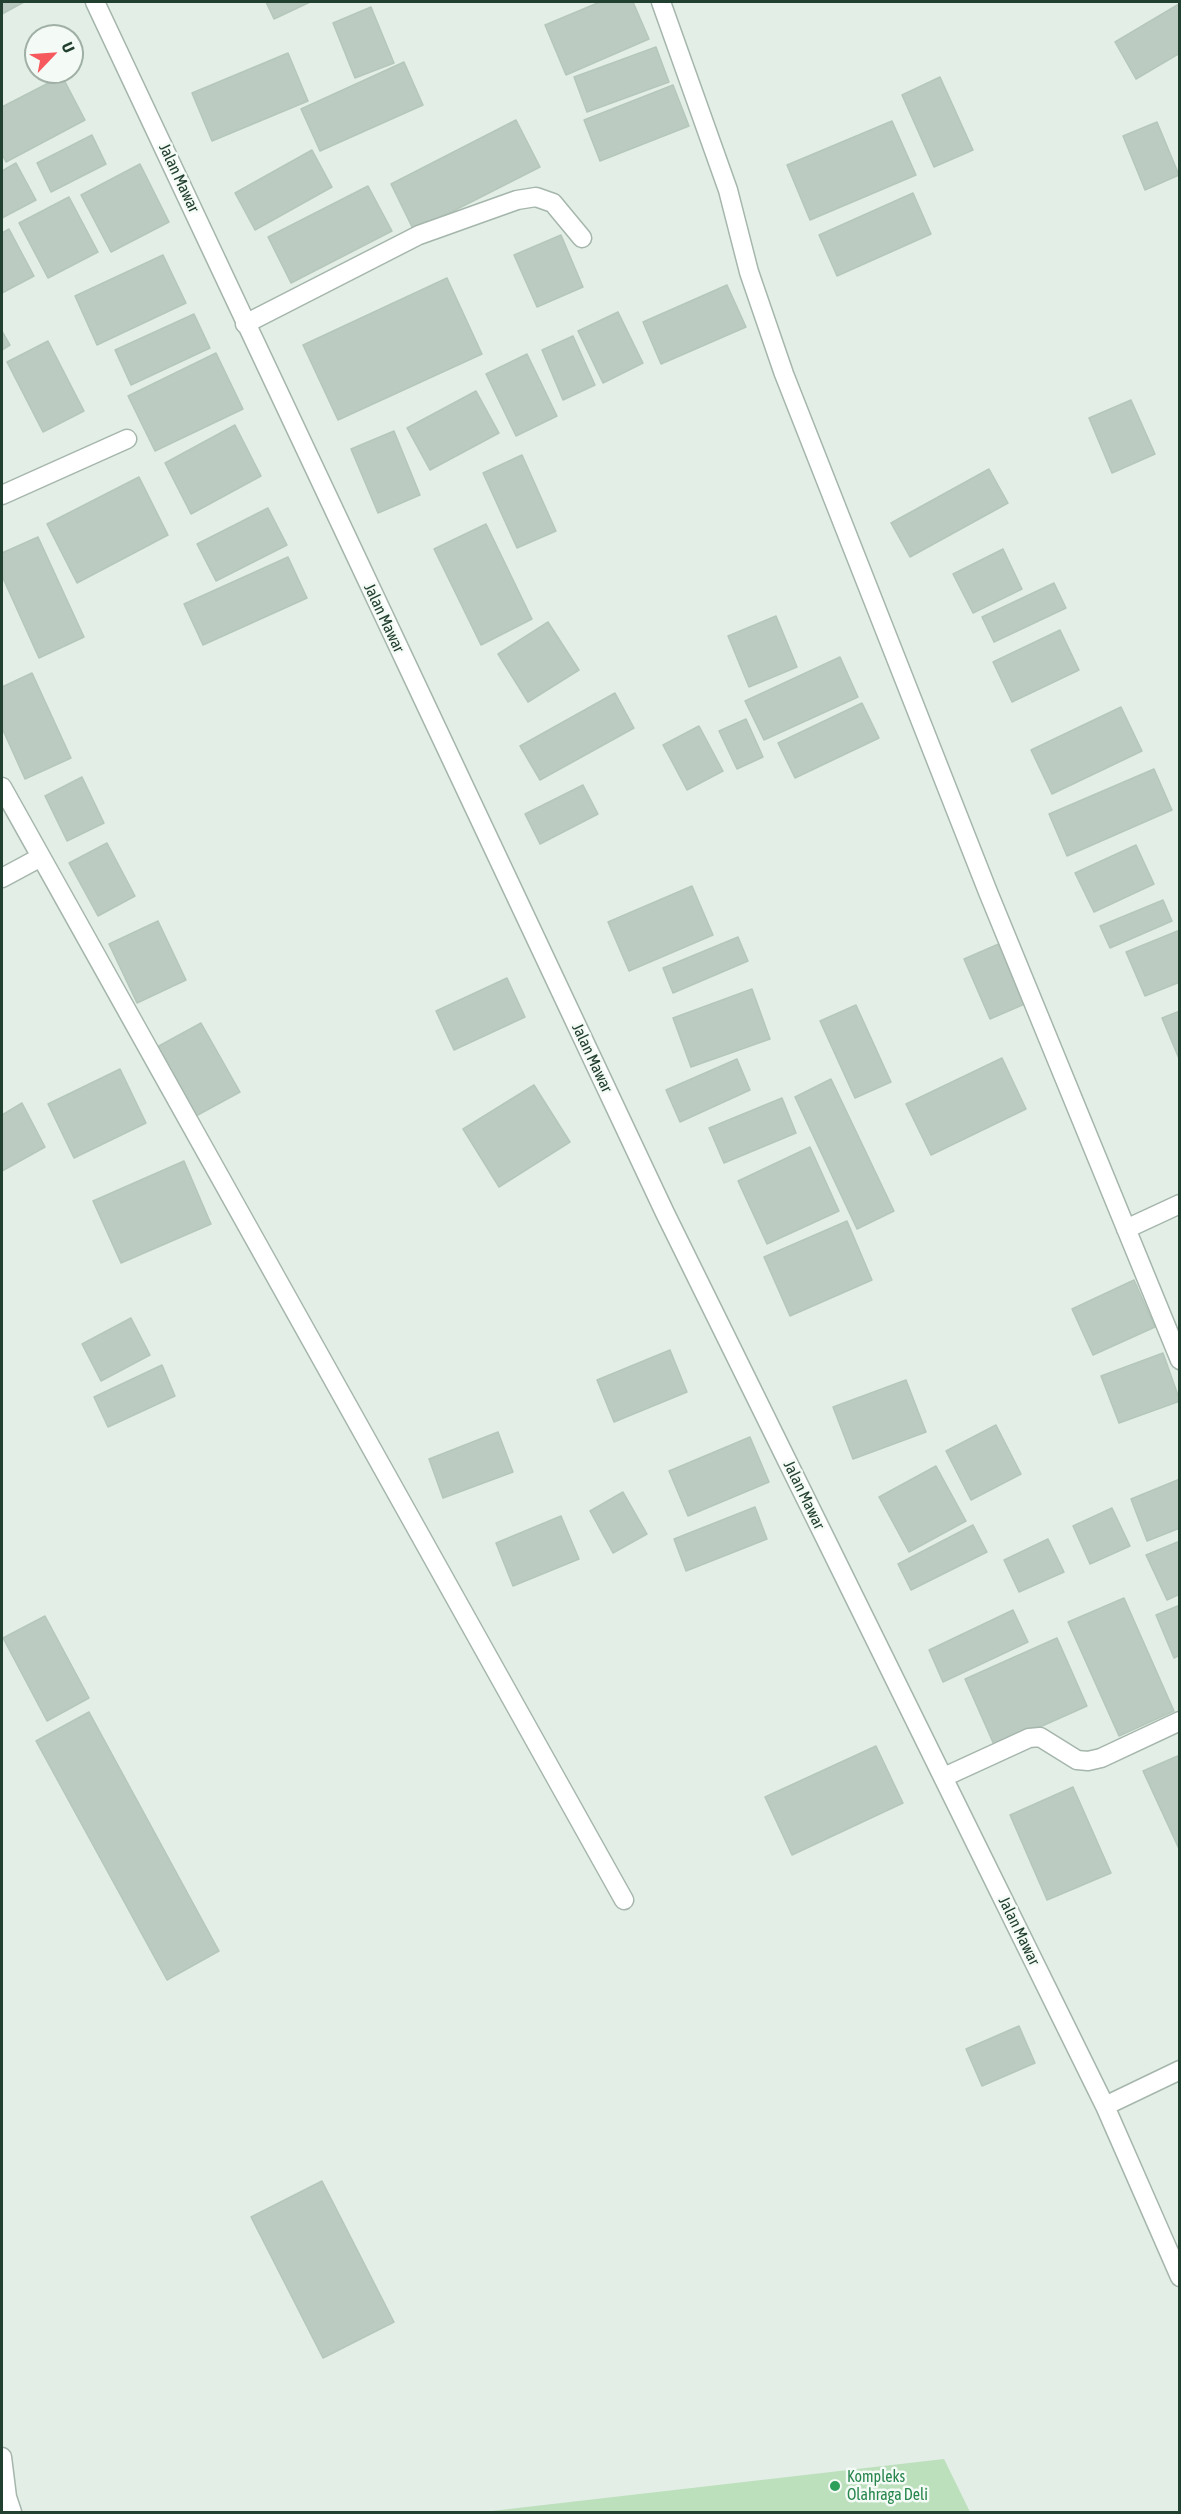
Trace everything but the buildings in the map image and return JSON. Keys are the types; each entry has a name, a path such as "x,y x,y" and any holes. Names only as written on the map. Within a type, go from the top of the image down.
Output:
{"street":[{"name":"Jalan Mawar","path":"95,2 180,178 245,324 665,1213 1105,2106 1179,2277"},
{"path":"661,2 728,190 748,272 784,374 988,892 1179,1360"},
{"path":"245,324 419,235 517,200 536,197 553,203 582,238"},
{"path":"2,495 127,439"},
{"path":"2,787 624,1900"},
{"path":"2,878 41,857"},
{"path":"1126,1229 1179,1204"},
{"path":"944,1777 1029,1738 1040,1737 1077,1760 1095,1761 1179,1721"},
{"path":"1105,2106 1179,2070"},
{"path":"2,2457 9,2505"}],"green space":[{"name":"Kompleks Olahraga Deli","path":"944,2459 970,2512 483,2512"}],"place":[{"name":"Kompleks Olahraga Deli","path":"835,2486"}]}
